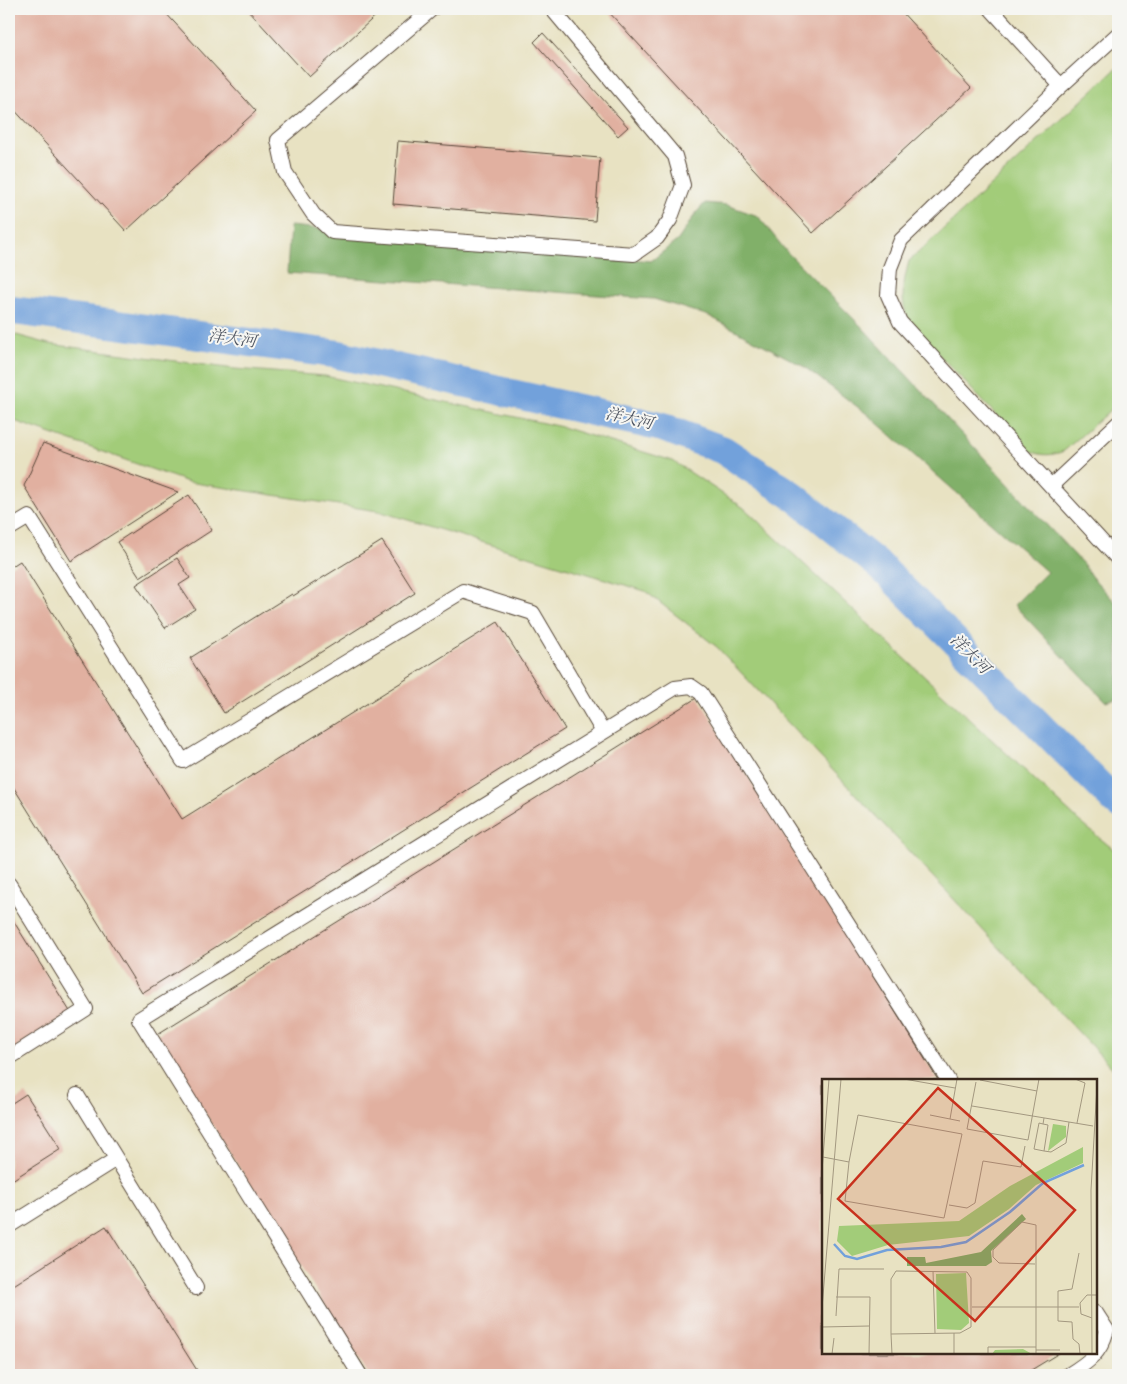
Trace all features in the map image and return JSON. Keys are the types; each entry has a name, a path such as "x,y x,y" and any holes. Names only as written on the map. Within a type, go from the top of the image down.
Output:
{"lane":[{"path":"432,9 278,140 285,172 313,214 332,232 634,254 657,238 670,220 683,185 675,156 552,9"},
{"path":"991,9 1060,86"},
{"path":"1118,34 1060,86 901,240 890,268 888,295 900,322 1118,559"},
{"path":"1051,486 1118,423"},
{"path":"9,529 29,517 182,761 463,592 533,613 603,732"},
{"path":"360,1375 140,1019 675,688 690,686 701,693 947,1079"},
{"path":"9,884 86,1009 9,1058"},
{"path":"77,1094 196,1288"},
{"path":"9,1226 116,1158"},
{"path":"1097,1315 1106,1330 1103,1343 1097,1351"},
{"path":"1068,1375 1090,1361 1095,1354"}],"green space":[{"path":"1118,67 1118,403 1064,451 1051,455 1039,454 1030,451 913,327 905,311 903,295 905,278 909,261"},
{"path":"705,203 727,205 758,216 786,251 860,325 1084,565 1091,576 1118,605 1118,699 1106,702 1014,605 1047,572 867,414 803,366 709,316 654,299 287,273 290,226 651,261 678,240"},
{"path":"9,333 49,344 235,369 325,376 562,427 673,461 744,508 1080,822 1118,853 1118,1074 717,647 645,591 378,511 188,482 9,419"}],"building":[{"path":"9,9 162,9 256,111 126,231 9,104"},
{"path":"247,9 383,9 309,77"},
{"path":"606,9 899,9 971,88 813,233"},
{"path":"543,33 628,127 618,136 534,42"},
{"path":"398,141 600,158 595,221 393,204"},
{"path":"43,443 178,492 71,561 24,486"},
{"path":"189,495 212,530 140,577 117,542"},
{"path":"382,541 415,593 224,713 190,658 292,594 293,596"},
{"path":"177,558 190,578 179,585 195,609 165,628 136,585"},
{"path":"20,561 182,819 498,622 565,729 142,993 9,780 9,568"},
{"path":"698,697 937,1079 822,1079 822,1354 1057,1354 1023,1375 369,1375 156,1035"},
{"path":"9,914 71,1013 9,1052"},
{"path":"26,1094 61,1149 9,1182 9,1105"},
{"path":"106,1226 200,1375 9,1375 9,1288"}],"waterway":[{"name":"洋大河","path":"9,310 336,354 661,427 723,450 792,495 881,567 1118,804"}]}
